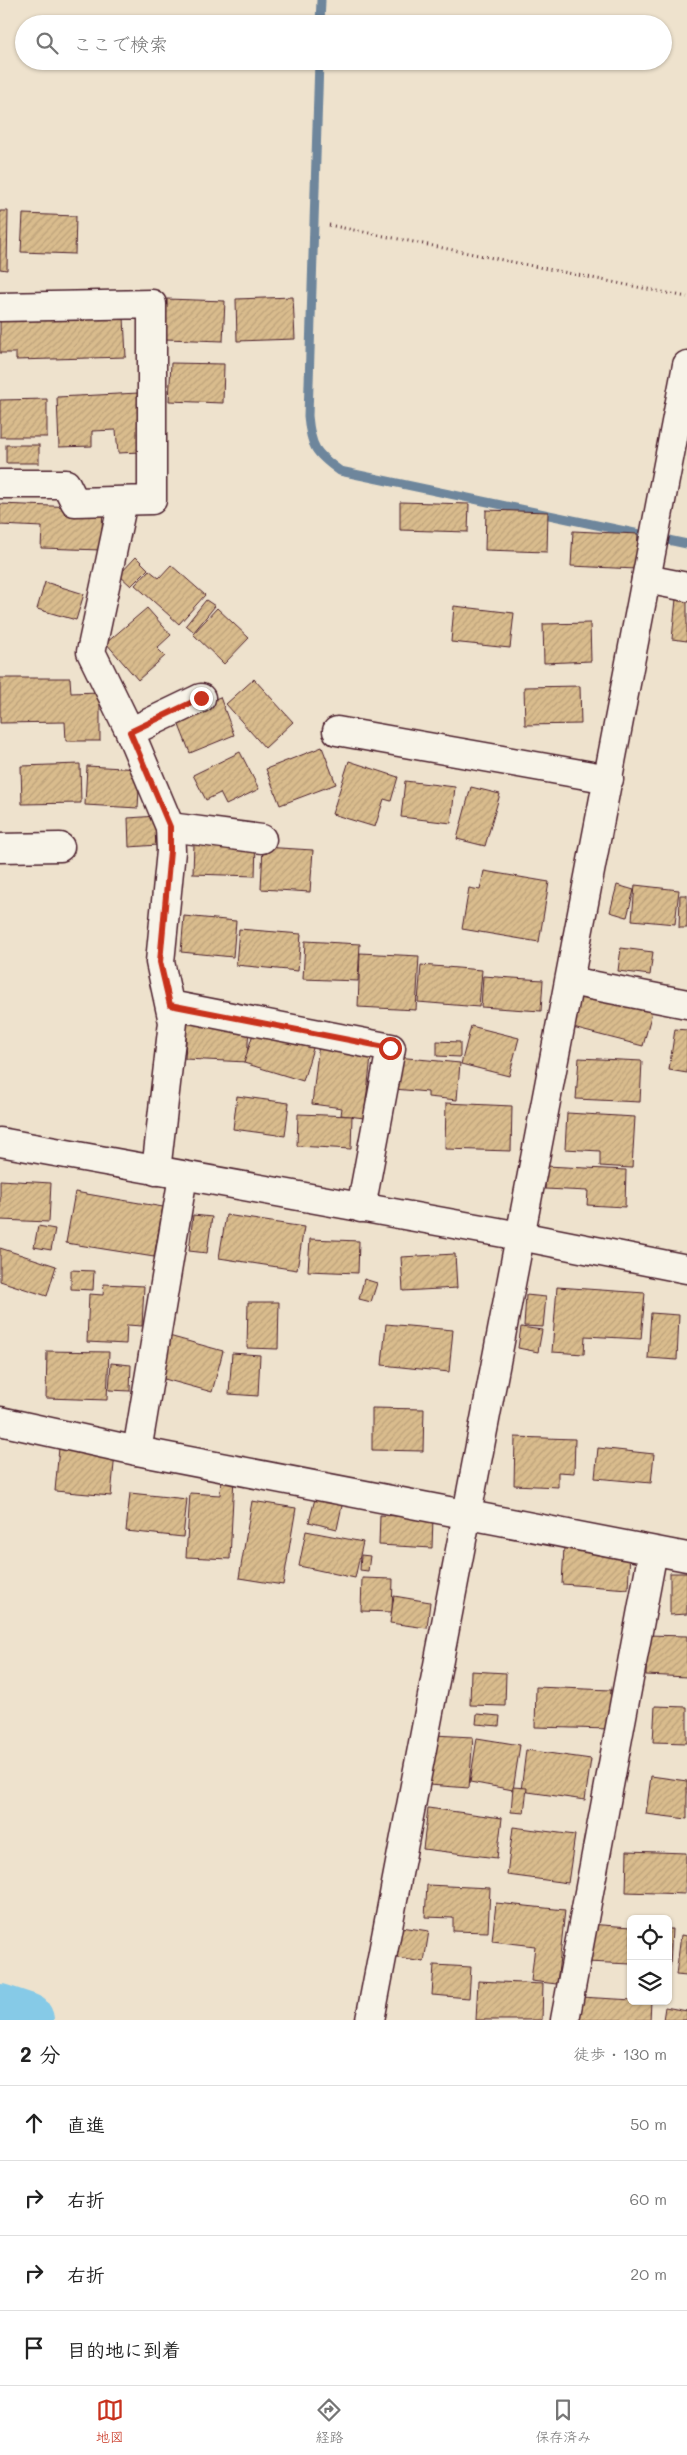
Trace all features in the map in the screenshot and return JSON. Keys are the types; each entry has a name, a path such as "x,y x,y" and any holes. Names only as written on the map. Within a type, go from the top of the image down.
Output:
{"street":[{"path":"0,307 152,304 152,500 74,502 66,484 0,484"},
{"path":"370,2020 687,365"},
{"path":"123,501 91,652 130,732 170,827 170,851 160,962 173,1022 156,1171"},
{"path":"646,579 687,587"},
{"path":"130,732 201,698"},
{"path":"337,731 608,779"},
{"path":"170,827 262,839"},
{"path":"0,848 60,847"},
{"path":"570,981 687,1004"},
{"path":"170,1005 390,1048 361,1208"},
{"path":"0,1142 520,1236 687,1269"},
{"path":"137,1451 183,1176"},
{"path":"0,1421 137,1451 467,1513 687,1557"},
{"path":"565,2020 653,1551"}],"path":[{"path":"329,225 687,297"}],"building":[{"path":"0,211 8,211 7,270 0,269"},
{"path":"23,214 76,216 75,254 21,252"},
{"path":"293,297 295,339 237,341 236,299"},
{"path":"167,299 225,301 223,341 165,339"},
{"path":"0,317 124,317 126,357 16,360 16,353 0,353"},
{"path":"171,363 224,364 223,403 169,401"},
{"path":"139,393 141,452 118,453 116,430 92,431 92,446 59,447 57,397"},
{"path":"47,399 47,437 0,437 0,400"},
{"path":"6,445 39,445 39,463 6,463"},
{"path":"400,502 469,504 468,532 400,530"},
{"path":"0,504 103,508 101,550 41,548 42,527 0,525"},
{"path":"486,510 548,512 547,552 485,550"},
{"path":"573,531 638,534 636,569 571,566"},
{"path":"136,557 148,569 131,586 119,575"},
{"path":"171,565 205,595 179,624 135,585 149,570 159,578"},
{"path":"45,582 84,594 76,620 37,609"},
{"path":"676,599 687,600 687,641 672,639"},
{"path":"206,600 215,606 194,632 186,625"},
{"path":"454,606 514,613 510,648 451,642"},
{"path":"147,608 171,635 157,648 165,656 138,680 106,643"},
{"path":"217,608 249,638 224,664 193,634"},
{"path":"590,623 591,661 544,663 543,624"},
{"path":"0,678 70,678 71,693 100,692 100,741 66,741 65,722 0,723"},
{"path":"254,679 293,722 265,748 226,704"},
{"path":"580,686 581,724 525,725 524,687"},
{"path":"220,697 234,735 190,753 175,715"},
{"path":"322,747 336,784 280,805 266,769"},
{"path":"240,752 259,789 226,805 220,793 206,800 193,775"},
{"path":"349,761 398,777 391,801 384,799 375,827 332,814"},
{"path":"80,764 81,803 22,804 21,766"},
{"path":"87,766 140,769 138,808 85,805"},
{"path":"405,781 455,787 451,823 401,817"},
{"path":"471,787 500,794 485,846 457,839"},
{"path":"157,816 158,845 129,847 128,818"},
{"path":"194,843 256,845 255,876 193,874"},
{"path":"263,847 313,850 310,892 261,889"},
{"path":"484,871 549,882 539,942 462,929 469,888 480,890"},
{"path":"617,885 634,890 627,917 610,912"},
{"path":"635,885 679,890 675,924 632,920"},
{"path":"680,895 687,895 687,928 679,928"},
{"path":"184,916 236,921 233,957 181,952"},
{"path":"239,929 301,934 298,971 236,965"},
{"path":"305,941 360,944 358,981 303,979"},
{"path":"621,948 653,952 650,975 618,971"},
{"path":"360,953 419,956 416,1010 358,1007"},
{"path":"421,965 482,970 479,1007 418,1002"},
{"path":"483,976 543,980 541,1011 481,1007"},
{"path":"578,993 652,1012 643,1046 569,1027"},
{"path":"187,1022 249,1025 247,1062 185,1059"},
{"path":"471,1026 519,1038 509,1076 461,1064"},
{"path":"255,1027 314,1045 303,1081 244,1063"},
{"path":"675,1029 687,1030 687,1073 669,1070"},
{"path":"437,1041 460,1042 460,1057 437,1056"},
{"path":"319,1043 372,1049 364,1118 341,1115 342,1108 312,1104"},
{"path":"397,1057 460,1063 457,1100 428,1097 428,1092 394,1089"},
{"path":"579,1058 642,1061 640,1102 576,1099"},
{"path":"237,1096 289,1103 285,1136 233,1129"},
{"path":"446,1103 512,1106 511,1151 445,1149"},
{"path":"567,1113 635,1117 632,1168 600,1166 600,1151 565,1149"},
{"path":"298,1114 352,1116 351,1149 297,1146"},
{"path":"546,1166 626,1170 625,1207 587,1205 588,1191 545,1189"},
{"path":"0,1180 51,1183 49,1222 0,1220"},
{"path":"75,1192 163,1207 154,1257 66,1243"},
{"path":"193,1215 212,1217 207,1253 189,1251"},
{"path":"226,1215 304,1227 297,1270 219,1258"},
{"path":"38,1226 55,1229 51,1250 34,1247"},
{"path":"310,1239 359,1241 358,1273 308,1271"},
{"path":"0,1248 56,1266 47,1296 0,1281"},
{"path":"455,1254 457,1288 403,1291 401,1257"},
{"path":"71,1270 94,1271 93,1290 71,1289"},
{"path":"364,1279 377,1283 371,1302 359,1299"},
{"path":"104,1284 144,1286 142,1326 127,1325 126,1344 87,1342 89,1294 103,1295"},
{"path":"557,1287 645,1293 641,1339 585,1336 584,1354 552,1352"},
{"path":"526,1295 546,1297 543,1327 524,1326"},
{"path":"248,1302 279,1302 278,1349 247,1348"},
{"path":"651,1313 679,1315 677,1360 648,1358"},
{"path":"386,1324 453,1330 449,1372 382,1365"},
{"path":"521,1327 542,1330 538,1352 518,1348"},
{"path":"169,1336 223,1351 212,1392 157,1377"},
{"path":"47,1351 109,1352 107,1400 46,1398"},
{"path":"232,1353 260,1355 258,1396 229,1394"},
{"path":"111,1363 131,1365 130,1391 109,1390"},
{"path":"372,1408 424,1409 423,1451 372,1450"},
{"path":"515,1437 575,1439 574,1473 558,1472 558,1487 514,1485"},
{"path":"59,1448 115,1453 111,1496 55,1491"},
{"path":"598,1448 654,1454 651,1483 595,1478"},
{"path":"221,1477 234,1477 230,1559 186,1557 190,1493 220,1495"},
{"path":"130,1493 187,1499 183,1537 126,1531"},
{"path":"316,1495 343,1501 337,1529 309,1522"},
{"path":"252,1501 296,1508 283,1585 239,1578"},
{"path":"380,1515 433,1518 432,1548 379,1545"},
{"path":"306,1531 363,1542 355,1578 299,1566"},
{"path":"564,1547 630,1552 628,1589 562,1584"},
{"path":"361,1555 370,1556 368,1571 360,1570"},
{"path":"670,1573 687,1573 687,1614 670,1615"},
{"path":"362,1578 393,1579 392,1612 361,1611"},
{"path":"394,1596 430,1602 427,1628 390,1623"},
{"path":"647,1635 687,1636 687,1677 646,1675"},
{"path":"471,1671 506,1673 505,1706 470,1705"},
{"path":"536,1687 611,1690 610,1729 535,1727"},
{"path":"655,1706 687,1707 687,1743 653,1742"},
{"path":"477,1714 500,1716 499,1726 476,1724"},
{"path":"433,1735 473,1737 469,1788 429,1785"},
{"path":"477,1738 520,1745 513,1790 470,1782"},
{"path":"526,1750 591,1759 585,1800 521,1791"},
{"path":"651,1776 687,1781 687,1819 646,1814"},
{"path":"513,1787 527,1788 524,1813 511,1812"},
{"path":"428,1808 502,1818 497,1858 423,1849"},
{"path":"513,1827 575,1835 568,1883 507,1875"},
{"path":"627,1851 686,1853 685,1894 626,1892"},
{"path":"427,1885 490,1888 488,1932 453,1931 453,1918 425,1917"},
{"path":"496,1903 565,1910 557,1984 531,1981 535,1946 492,1941"},
{"path":"588,1924 627,1927 627,1964 586,1962"},
{"path":"401,1927 429,1931 424,1962 397,1958"},
{"path":"681,1935 687,1936 687,1976 676,1975"},
{"path":"434,1965 471,1967 469,1998 432,1995"},
{"path":"478,1981 543,1984 542,2020 476,2020"},
{"path":"580,1997 627,2000 627,2005 651,2005 650,2020 579,2020"},
{"path":"665,2007 687,2011 687,2020 663,2020"}],"waterway":[{"path":"320,15 321,0"},
{"path":"319,70 308,416 313,442 320,454 340,471 687,544"},
{"path":"0,2011 27,2020"}],"route":[{"path":"201,698 130,732 170,827 170,851 160,962 170,1005 390,1048"}]}
